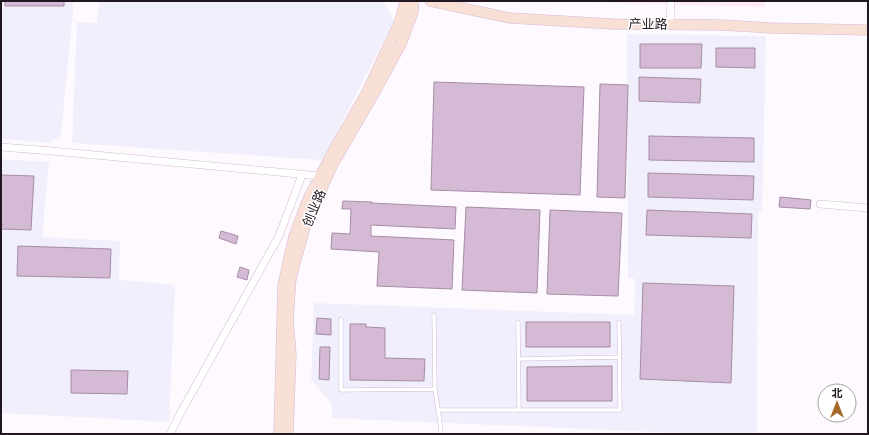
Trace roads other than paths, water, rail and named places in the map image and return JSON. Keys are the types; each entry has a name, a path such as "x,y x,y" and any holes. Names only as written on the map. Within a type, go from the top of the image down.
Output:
{"street":[{"name":"创业路","path":"279,434 283,285 294,236 308,199 338,142 366,94 400,22 405,1"},
{"name":"创业路","path":"288,434 291,354 288,320 292,278 305,227 332,166 401,44 413,12 414,1"},
{"name":"产业路","path":"430,1 510,18 612,24 720,25 771,28 868,30"},
{"path":"670,25 671,1"},
{"path":"1,147 320,176"},
{"path":"170,434 279,236 302,175"},
{"path":"820,204 868,208"}],"lane":[{"path":"434,315 435,389 441,434"},
{"path":"341,319 341,390 435,389"},
{"path":"518,322 519,410"},
{"path":"438,410 620,410 619,322"},
{"path":"519,359 619,357"}]}
